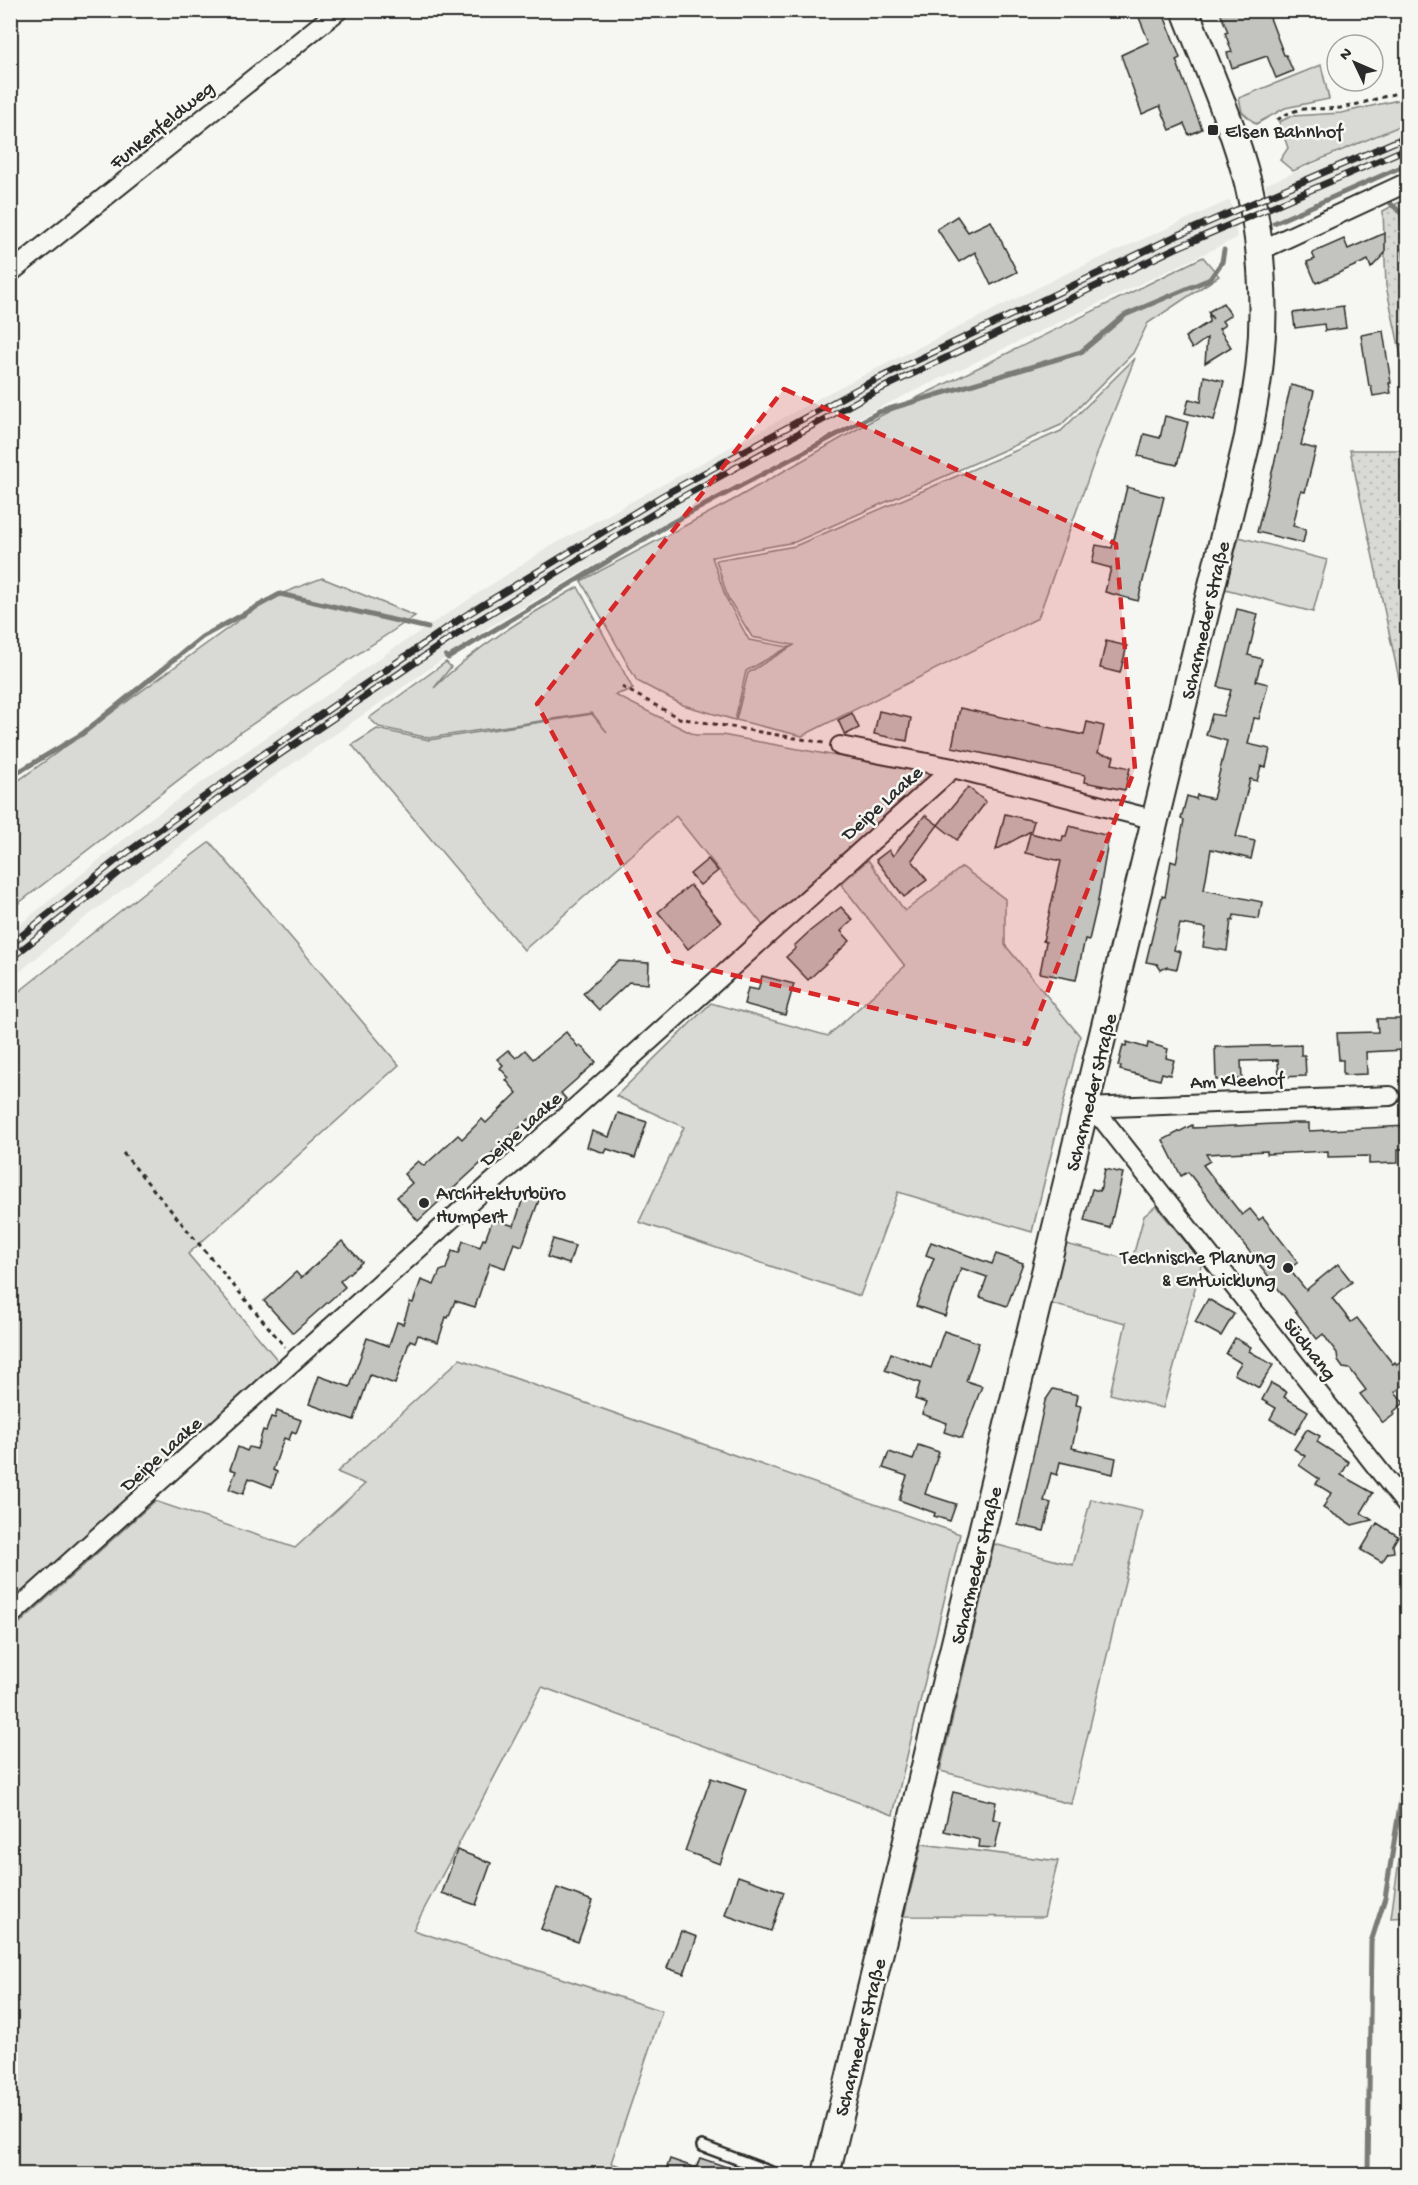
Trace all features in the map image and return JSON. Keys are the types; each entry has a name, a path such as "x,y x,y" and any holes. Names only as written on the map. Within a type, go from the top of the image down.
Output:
{"street":[{"name":"Funkenfeldweg","path":"10,273 339,10"},
{"name":"Scharmeder Straße","path":"826,2175 1248,437 1260,360 1262,307 1259,250 1248,184 1241,158 1185,10"},
{"path":"1259,250 1407,182"},
{"name":"Deipe Laake","path":"840,746 953,768 1156,820"},
{"name":"Deipe Laake","path":"10,1616 953,768"},
{"name":"Am Kleehof","path":"1086,1108 1390,1096"},
{"name":"Südhang","path":"1086,1108 1104,1121 1407,1508"}],"lane":[{"path":"702,2146 777,2175"}],"path":[{"path":"1277,120 1303,108 1339,108 1407,90"},
{"path":"622,687 679,718 840,746"},
{"path":"123,1153 296,1360"}],"highlighted area":[{"path":"784,389 1116,544 1135,769 1027,1044 673,961 537,704"}],"shaded area":[{"path":"1321,65 1325,93 1328,93 1329,99 1285,108 1256,124 1242,112 1239,98"},
{"path":"1407,98 1407,123 1293,171 1280,160 1288,148 1279,122 1292,116 1341,113"},
{"path":"1407,124 1407,163 1272,221 1265,185"},
{"path":"1407,198 1407,383 1386,286 1383,211"},
{"path":"1230,200 1237,238 874,410 669,521 488,628 262,785 73,927 11,979 11,932 144,823 387,653 546,549 832,391 1063,275"},
{"path":"1203,257 1219,276 1148,323 1133,353 1061,425 795,542 712,557 726,598 749,640 789,647 746,671 735,720 683,705 637,681 581,581 735,499 880,416"},
{"path":"1135,358 1098,451 1038,618 802,736 736,720 748,673 794,645 752,637 728,598 716,560 795,546 1061,431"},
{"path":"1350,450 1407,450 1407,716"},
{"path":"1239,537 1327,560 1313,612 1225,589"},
{"path":"322,578 415,616 242,731 11,909 11,786 268,599"},
{"path":"578,587 633,689 615,695 695,735 722,735 934,774 765,928 676,816 524,950 352,745 377,729 429,740 592,714 607,732 592,713 429,738 379,727 369,718 446,662 451,667 434,688 485,645"},
{"path":"210,842 399,1065 188,1254 280,1363 11,1603 11,998"},
{"path":"868,860 905,911 962,867 1005,899 1005,945 1080,1036 1032,1232 898,1192 860,1296 639,1222 684,1127 616,1096 711,1003 828,1036 905,966 841,884"},
{"path":"1156,1206 1202,1262 1163,1408 1110,1394 1126,1323 1051,1304 1065,1244 1132,1260 1144,1216"},
{"path":"460,1359 960,1534 893,1815 542,1687 413,1930 662,2011 611,2163 646,2174 11,2174 11,1631 155,1501 295,1548 365,1484 337,1472"},
{"path":"1091,1499 1142,1511 1071,1804 940,1771 994,1544 1073,1565"},
{"path":"1407,1802 1407,1917 1391,1918"},
{"path":"922,1844 1058,1861 1044,1917 904,1916"}],"building":[{"path":"1136,10 1162,10 1180,58 1176,60 1202,129 1189,135 1184,124 1170,130 1160,106 1142,114 1121,55 1149,42"},
{"path":"1219,10 1267,10 1284,55 1293,71 1276,78 1267,56 1232,68 1227,53 1232,52 1225,33 1228,32"},
{"path":"957,216 968,232 991,221 1017,272 991,285 975,252 959,262 937,229"},
{"path":"1385,233 1385,253 1371,268 1368,260 1316,283 1307,262 1315,259 1312,253 1344,239 1348,249"},
{"path":"1223,303 1231,315 1222,321 1225,325 1219,329 1231,347 1205,363 1207,338 1192,349 1185,337 1209,322 1209,314 1213,319 1208,312"},
{"path":"1343,306 1346,328 1325,331 1324,324 1295,328 1293,313"},
{"path":"1383,331 1391,393 1373,396 1371,386 1369,386 1361,335"},
{"path":"1204,376 1224,381 1214,420 1185,413 1189,399 1201,402"},
{"path":"1291,385 1314,391 1301,445 1316,449 1305,492 1301,491 1293,526 1306,529 1303,543 1257,532 1282,432"},
{"path":"1165,416 1188,422 1177,465 1138,456 1144,434 1160,438"},
{"path":"1127,487 1164,497 1138,601 1105,592 1111,568 1092,563 1096,545 1112,548"},
{"path":"1237,609 1258,614 1248,655 1262,659 1256,681 1268,684 1259,719 1254,718 1248,744 1270,749 1266,767 1261,766 1257,781 1250,779 1236,837 1255,841 1251,859 1211,849 1204,890 1262,902 1259,919 1234,915 1233,921 1231,920 1227,951 1203,947 1206,928 1180,924 1174,950 1181,952 1177,969 1167,967 1161,970 1157,964 1146,962 1162,896 1165,897 1171,861 1176,863 1184,820 1181,819 1187,796 1196,799 1197,795 1213,799 1227,741 1206,735 1212,714 1223,716 1231,690 1218,687"},
{"path":"1106,641 1127,646 1120,673 1100,668"},
{"path":"960,708 1084,735 1087,722 1104,726 1098,753 1114,756 1112,764 1130,768 1125,790 1084,782 1085,775 952,747"},
{"path":"879,711 911,718 907,741 874,734"},
{"path":"852,713 859,728 845,735 838,720"},
{"path":"968,787 986,802 957,840 938,825"},
{"path":"1005,814 1034,821 1031,831 996,850"},
{"path":"925,815 938,825 912,860 927,880 904,897 876,860 889,850 893,856"},
{"path":"1069,826 1109,836 1097,906 1089,940 1085,939 1076,980 1040,973 1046,942 1043,941 1061,861 1025,853 1030,833 1062,841"},
{"path":"708,859 718,871 700,885 690,874"},
{"path":"690,885 721,922 688,949 658,912"},
{"path":"841,907 853,920 841,931 850,941 808,980 786,957 810,931"},
{"path":"618,961 649,963 648,984 629,982 599,1010 583,993"},
{"path":"762,976 794,984 785,1015 744,1004 748,988 758,990"},
{"path":"1377,1019 1403,1019 1404,1050 1366,1052 1367,1074 1343,1075 1343,1060 1339,1060 1337,1033 1378,1032"},
{"path":"566,1032 578,1047 580,1045 596,1062 561,1093 566,1099 555,1109 552,1105 532,1123 529,1119 418,1221 397,1197 412,1183 404,1174 418,1161 424,1166 458,1135 462,1139 482,1119 486,1123 517,1093 506,1080 509,1078 500,1068 503,1065 497,1059 508,1050 516,1058 525,1050 533,1059"},
{"path":"1127,1042 1147,1048 1148,1043 1168,1049 1166,1058 1174,1060 1170,1075 1162,1073 1160,1080 1120,1070 1121,1066 1118,1066 1123,1045 1126,1046"},
{"path":"1301,1045 1301,1055 1305,1055 1306,1076 1279,1077 1278,1060 1241,1061 1242,1079 1216,1080 1215,1047"},
{"path":"618,1113 647,1122 635,1158 607,1149 605,1153 587,1147 592,1131 609,1137"},
{"path":"1309,1123 1309,1131 1407,1126 1407,1149 1398,1149 1398,1163 1369,1164 1369,1156 1328,1157 1328,1151 1267,1154 1267,1151 1206,1154 1210,1161 1203,1165 1242,1215 1250,1209 1259,1220 1263,1217 1298,1262 1289,1269 1306,1290 1338,1264 1352,1282 1332,1298 1351,1322 1357,1318 1393,1364 1395,1362 1397,1365 1407,1357 1407,1382 1395,1392 1404,1403 1383,1423 1360,1394 1366,1390 1350,1369 1343,1368 1338,1361 1337,1353 1323,1334 1317,1339 1188,1172 1181,1176 1163,1140 1192,1125 1193,1128"},
{"path":"1105,1169 1123,1173 1110,1228 1084,1221 1092,1189 1100,1191"},
{"path":"524,1195 539,1200 522,1246 514,1243 505,1268 490,1263 475,1307 455,1301 448,1318 446,1317 438,1342 418,1335 415,1342 410,1340 395,1384 370,1375 354,1420 309,1404 319,1376 350,1387 367,1338 389,1346 397,1322 403,1324 410,1302 413,1303 421,1280 434,1285 440,1271 446,1269 452,1251 459,1253 463,1241 480,1247 493,1219 514,1226"},
{"path":"553,1239 575,1246 569,1264 547,1257"},
{"path":"342,1241 362,1262 340,1281 345,1287 293,1333 264,1301 296,1272 301,1278"},
{"path":"931,1242 992,1264 996,1254 1023,1263 1007,1306 980,1297 987,1277 961,1268 945,1316 916,1306 934,1258 926,1255"},
{"path":"1208,1299 1234,1314 1221,1336 1195,1322"},
{"path":"944,1331 979,1343 966,1381 982,1386 962,1438 944,1432 947,1423 922,1414 926,1403 915,1399 920,1383 885,1370 891,1353 931,1368"},
{"path":"1235,1338 1251,1347 1249,1351 1273,1365 1259,1388 1234,1374 1241,1363 1226,1354"},
{"path":"1271,1383 1287,1392 1284,1397 1308,1411 1295,1434 1270,1419 1276,1408 1262,1400"},
{"path":"1053,1389 1078,1395 1076,1405 1081,1406 1072,1448 1116,1458 1113,1474 1060,1462 1057,1475 1051,1473 1044,1501 1051,1503 1044,1531 1018,1525 1045,1401"},
{"path":"277,1411 301,1420 296,1433 292,1431 289,1440 284,1438 273,1470 277,1472 272,1487 249,1478 243,1494 229,1489 236,1471 230,1469 238,1447 247,1451 249,1447 257,1449 263,1430 266,1431 271,1417 275,1418"},
{"path":"1307,1429 1320,1436 1317,1442 1349,1462 1341,1475 1373,1493 1361,1513 1372,1520 1352,1525 1323,1508 1331,1493 1316,1484 1319,1479 1299,1465 1305,1456 1294,1449"},
{"path":"918,1445 939,1452 925,1494 956,1504 950,1521 899,1500 907,1476 883,1468 889,1452 913,1460"},
{"path":"1377,1523 1398,1536 1393,1545 1394,1552 1388,1553 1382,1562 1361,1550"},
{"path":"711,1778 746,1790 720,1864 685,1851"},
{"path":"953,1792 996,1802 993,1819 1001,1821 995,1848 979,1847 980,1840 944,1831"},
{"path":"457,1850 491,1863 476,1905 442,1893"},
{"path":"738,1876 784,1892 771,1931 725,1915"},
{"path":"557,1888 593,1901 578,1942 541,1929"},
{"path":"681,1931 697,1937 684,1974 667,1968"},
{"path":"700,2158 742,2172 742,2175 664,2175 670,2159 696,2168"}],"waterway":[{"path":"1274,223 1408,164"},
{"path":"1387,200 1402,214 1408,292"},
{"path":"446,656 448,658 671,523 879,412 1081,352 1125,315 1210,279 1222,262 1224,250"},
{"path":"10,777 82,734 202,637 280,594 428,628"},
{"path":"1368,2174 1371,1942 1385,1898 1408,1756"}],"railway":[{"path":"10,945 114,862 262,755 463,617 662,496 863,386 1174,237 1408,136"},
{"path":"10,959 121,871 267,763 466,628 668,505 868,395 1176,248 1408,148"}],"place":[{"name":"Elsen Bahnhof","path":"1213,130"},
{"name":"Architekturbüro Humpert","path":"424,1203"},
{"name":"Technische Planung & Entwicklung","path":"1288,1268"}]}
